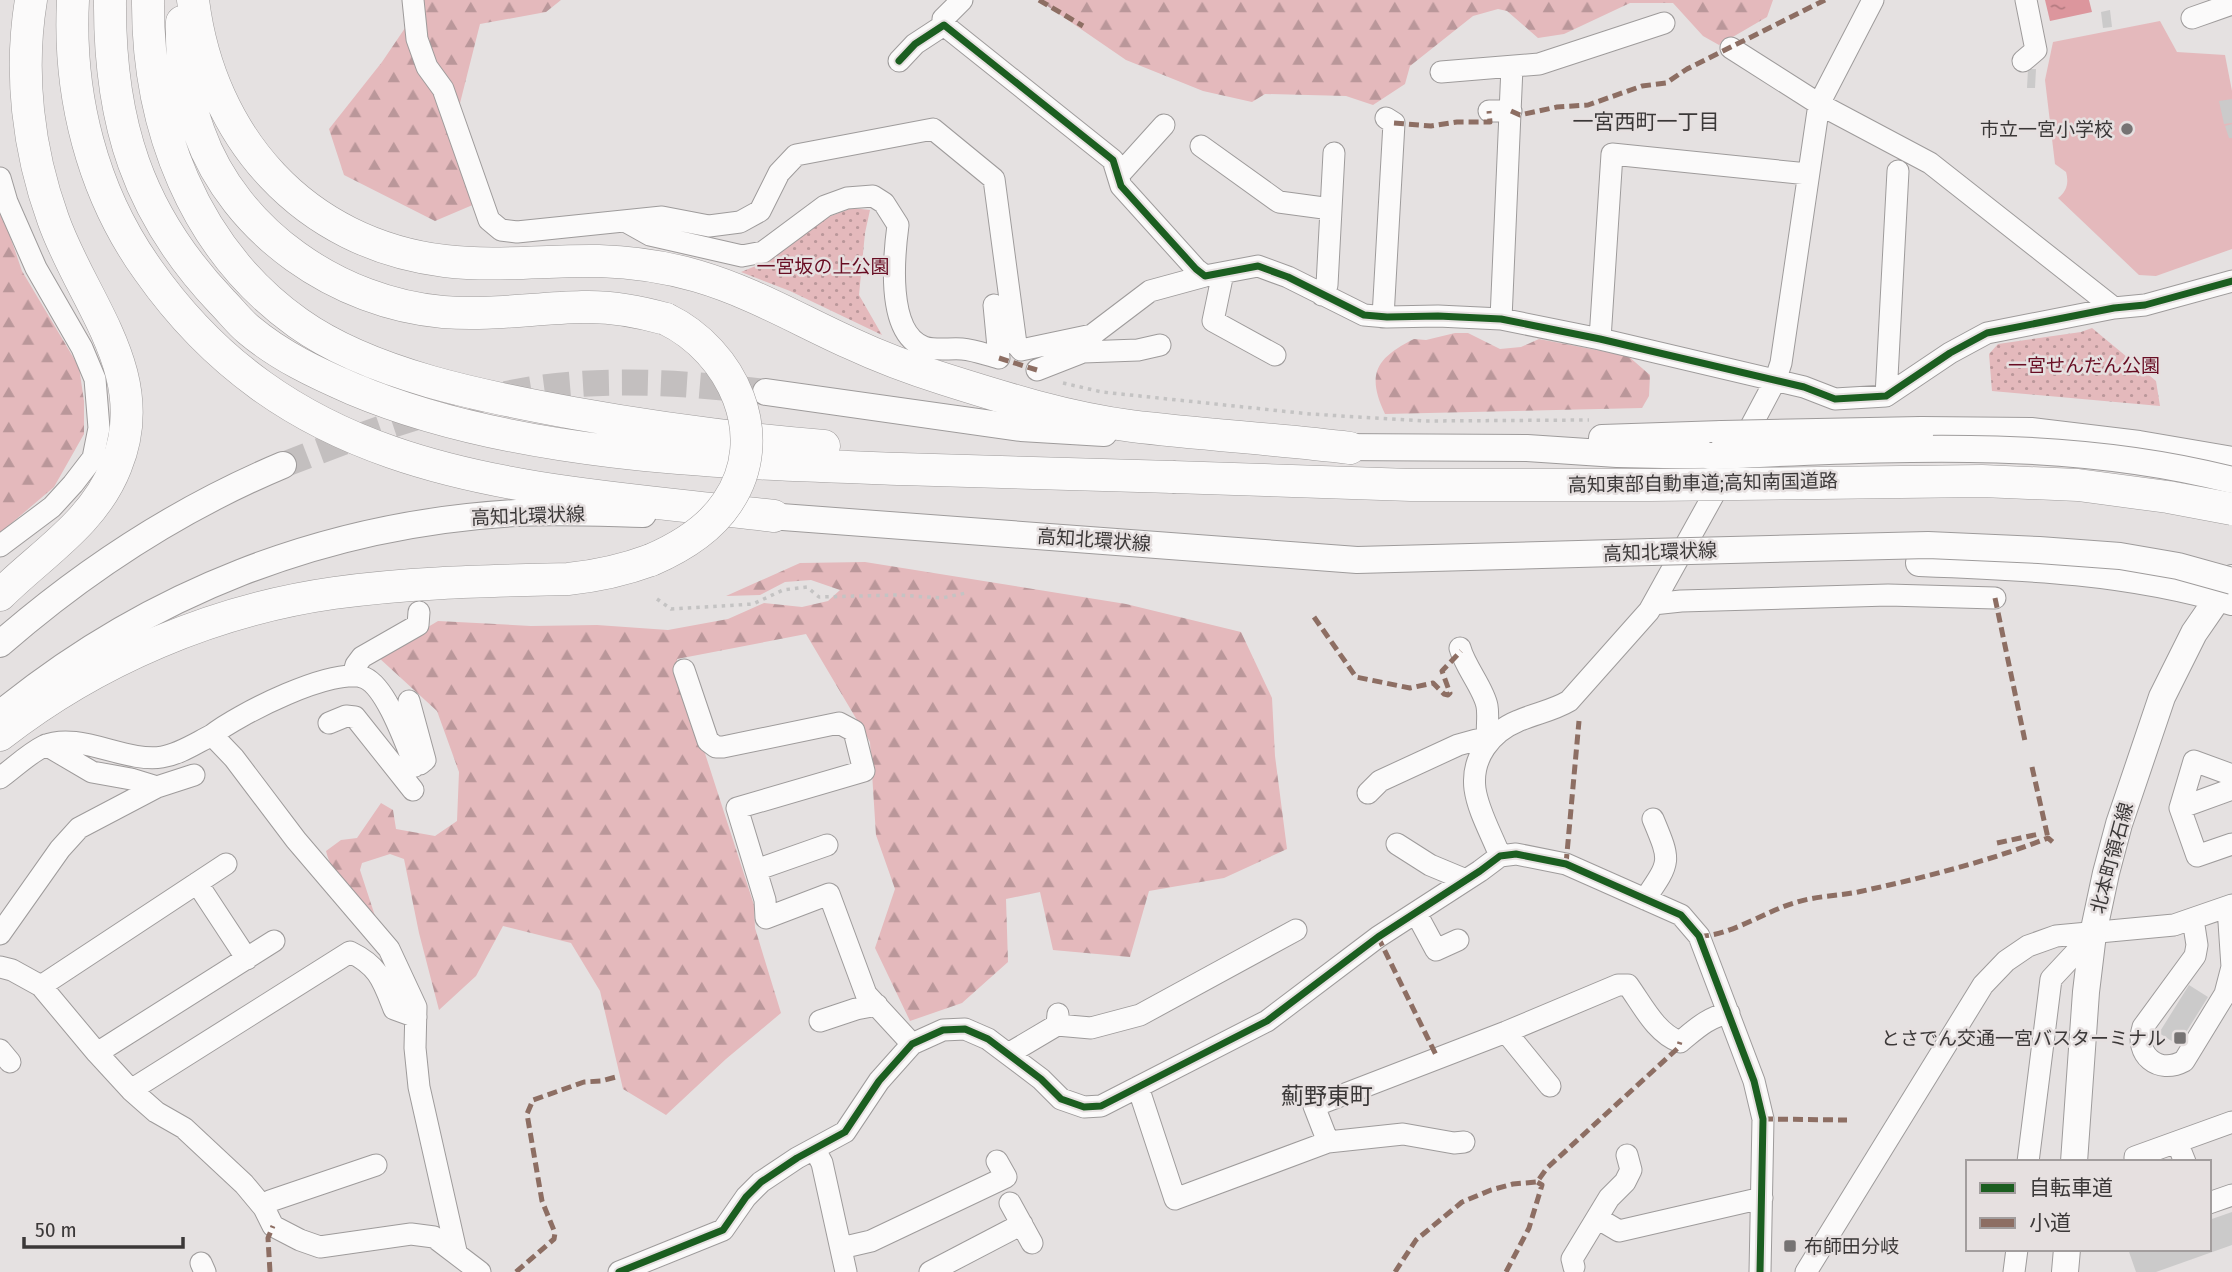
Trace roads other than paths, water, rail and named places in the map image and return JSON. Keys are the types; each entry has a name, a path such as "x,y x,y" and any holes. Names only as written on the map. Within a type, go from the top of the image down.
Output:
{"highway":[{"path":"0,594 69,533 103,492 125,439 128,412 126,385 119,360 69,261 52,219 40,178 27,93 26,52 30,0"},
{"path":"73,0 72,58 77,99 86,140 118,221 139,258 166,296 196,331 232,365 268,392 305,416 345,435 390,453 440,468 533,487 774,516"},
{"path":"110,0 110,43 117,103 131,159 160,224 201,280 249,331 307,370 382,401 472,427 593,449 764,464 1173,477"},
{"path":"148,0 151,73 160,111 170,149 182,179 206,226 232,262 262,293 298,323 340,346 388,368 444,386 518,403 640,425 772,442 1173,477"},
{"path":"0,734 64,677 209,623 288,601 390,587 589,577 626,569 675,550 714,520 729,501 741,472 747,438 745,417 738,396 718,359 703,342 685,328 642,312 605,308 482,312 413,309 378,300 320,273 268,233 229,190 200,135 188,93 182,47 182,0"},
{"path":"193,0 208,73 228,115 259,162 311,211 372,243 407,255 447,262 488,264 598,261 663,268 728,286 893,361 996,395 1129,425 1350,448"},
{"name":"高知東部自動車道;高知南国道路","path":"1173,477 1411,485 1982,481 2078,485 2232,509"}],"main road":[{"path":"766,392 1021,428 1350,448 1527,448 1617,454 1921,429 2031,431 2139,444 2232,460"},
{"path":"1716,445 2054,452 2139,462 2232,480"},
{"path":"0,644 59,595 114,555 200,503 283,465"},
{"name":"高知北環状線","path":"0,714 64,677 113,634 212,583 282,557 362,535 444,520 515,513 774,516 1357,561 1652,561 1928,545 2025,549 2120,556 2178,566 2229,590"},
{"path":"1652,561 1919,563 2094,573 2162,584 2229,590"},
{"name":"北本町領石線","path":"2074,1160 2086,992 2093,934 2119,824 2162,697 2194,633 2229,590"},
{"path":"2066,1272 2067,1251"}],"street":[{"path":"413,0 417,38 427,68 443,89 489,220 501,230 517,232 662,217 709,226 740,222 760,211 779,173 796,155 933,129 994,179 1016,344 1021,350 1082,345 1138,350 1160,345"},
{"path":"962,0 943,19 944,25 1113,160 1121,186 1196,269 1214,275"},
{"path":"1368,793 1380,780 1447,750 1476,740 1488,740 1520,720 1556,709 1569,701 1653,604 1775,381 1782,363 1819,104 1873,0"},
{"path":"2023,61 2036,50 2026,0"},
{"path":"2192,18 2232,4"},
{"path":"1441,72 1539,64 1664,23"},
{"path":"899,61 915,44 944,25"},
{"path":"1731,48 1819,104 1930,163 2114,308"},
{"path":"1501,319 1511,67"},
{"path":"1489,111 1511,111"},
{"path":"1383,317 1394,123 1386,118"},
{"path":"1118,176 1164,125"},
{"path":"1201,146 1279,202 1331,208"},
{"path":"1322,295 1327,285 1334,152"},
{"path":"1600,339 1612,154 1808,174"},
{"path":"1886,396 1898,171"},
{"path":"0,178 7,202 36,268 82,348 95,379 99,428 93,457 73,484 52,507 0,546"},
{"path":"625,221 650,235 742,256 763,252 825,206 847,198 873,196 884,203 898,225 893,259 894,282 903,326 914,341 925,347 965,349 999,358 994,305"},
{"path":"1037,370 1082,345 1150,291 1258,266 1288,277 1364,315 1501,319 1600,339 1804,387 1835,399 1886,396 1950,353 1987,333 2114,308 2146,305 2232,281"},
{"path":"1214,275 1213,321 1275,355"},
{"path":"1653,604 1888,595 1995,598"},
{"path":"353,676 362,657 418,625 419,612"},
{"path":"1460,648 1487,705 1488,740 1481,755 1474,785 1500,856"},
{"path":"684,670 708,741 716,747 839,723 854,731 863,771 737,808 765,900 766,918 829,894 866,994 912,1044"},
{"path":"0,778 46,746 64,743 140,757 162,757 184,750 212,735 230,721 338,676 367,678 388,703 410,777"},
{"path":"410,701 425,760 410,777"},
{"path":"329,723 345,716 355,717 410,777"},
{"path":"212,735 234,758 296,840 389,948 416,1007 415,1048 419,1087 456,1251"},
{"path":"46,746 92,772 157,787"},
{"path":"2232,775 2194,761 2180,808 2197,856 2232,844"},
{"path":"0,934 60,849 79,828 157,787 194,775"},
{"path":"2180,808 2232,789"},
{"path":"1645,899 1664,872 1667,852 1653,820"},
{"path":"1397,844 1430,865 1466,880"},
{"path":"756,870 827,845"},
{"path":"619,1272 723,1230 746,1197 761,1182 845,1132 879,1081 912,1044 943,1030 965,1029 988,1039 1061,1098 1084,1108 1101,1105 1267,1021 1378,937 1500,856 1516,854 1566,864 1681,915 1699,936 1754,1081 1763,1119 1760,1272"},
{"path":"41,986 226,864"},
{"path":"198,883 247,959"},
{"path":"1806,1272 1983,985 2006,961 2028,946 2056,936 2174,925 2230,906 2232,967 2225,994 2184,1061 2175,1066 2160,1066 2148,1058 2140,1037 2143,1027 2195,956 2197,945 2193,919"},
{"path":"1416,913 1436,950 1458,940"},
{"path":"1008,1054 1057,1018 1091,1028 1140,1015 1296,930"},
{"path":"2028,1160 2051,979 2093,934"},
{"path":"97,1053 274,941"},
{"path":"131,1090 350,952 368,961 382,978 394,1009 416,1017"},
{"path":"0,967 12,970 41,986 131,1090 156,1112 184,1128 244,1184 264,1208 273,1226 320,1247 411,1234 434,1237 456,1251 480,1272"},
{"path":"1328,1142 1314,1106 1506,1032 1618,985 1628,985 1668,1037 1680,1042 1705,1021 1729,1013"},
{"path":"820,1021 877,1005"},
{"path":"1506,1032 1550,1086"},
{"path":"1138,1087 1175,1199 1328,1142 1403,1134 1454,1143 1464,1142"},
{"path":"2135,1160 2135,1157 2177,1142 2230,1128"},
{"path":"2177,1142 2184,1160"},
{"path":"815,1150 822,1163 846,1272"},
{"path":"1574,1267 1572,1259 1609,1198 1625,1182 1631,1170 1627,1155"},
{"path":"841,1248 871,1241 1006,1177 997,1161"},
{"path":"264,1208 270,1201 376,1166"},
{"path":"2211,1202 2232,1195"},
{"path":"1597,1218 1619,1231 1762,1198"},
{"path":"930,1272 1027,1234 1010,1203"},
{"path":"2014,1272 2017,1251"}],"water":[{"path":"2045,0 2089,0 2092,12 2050,21"}],"tunnel":[{"path":"283,465 403,422 464,404 527,390 587,384 646,383 766,392"}],"place":[{"name":"市立一宮小学校","path":"2127,129"},
{"name":"とさでん交通一宮バスターミナル","path":"2180,1038"},
{"name":"布師田分岐","path":"1790,1246"}],"district":[{"name":"一宮西町一丁目","path":"1646,122"},
{"name":"薊野東町","path":"1327,1096"}],"park label":[{"name":"一宮坂の上公園","path":"823,266"},
{"name":"一宮せんだん公園","path":"2084,365"}]}
